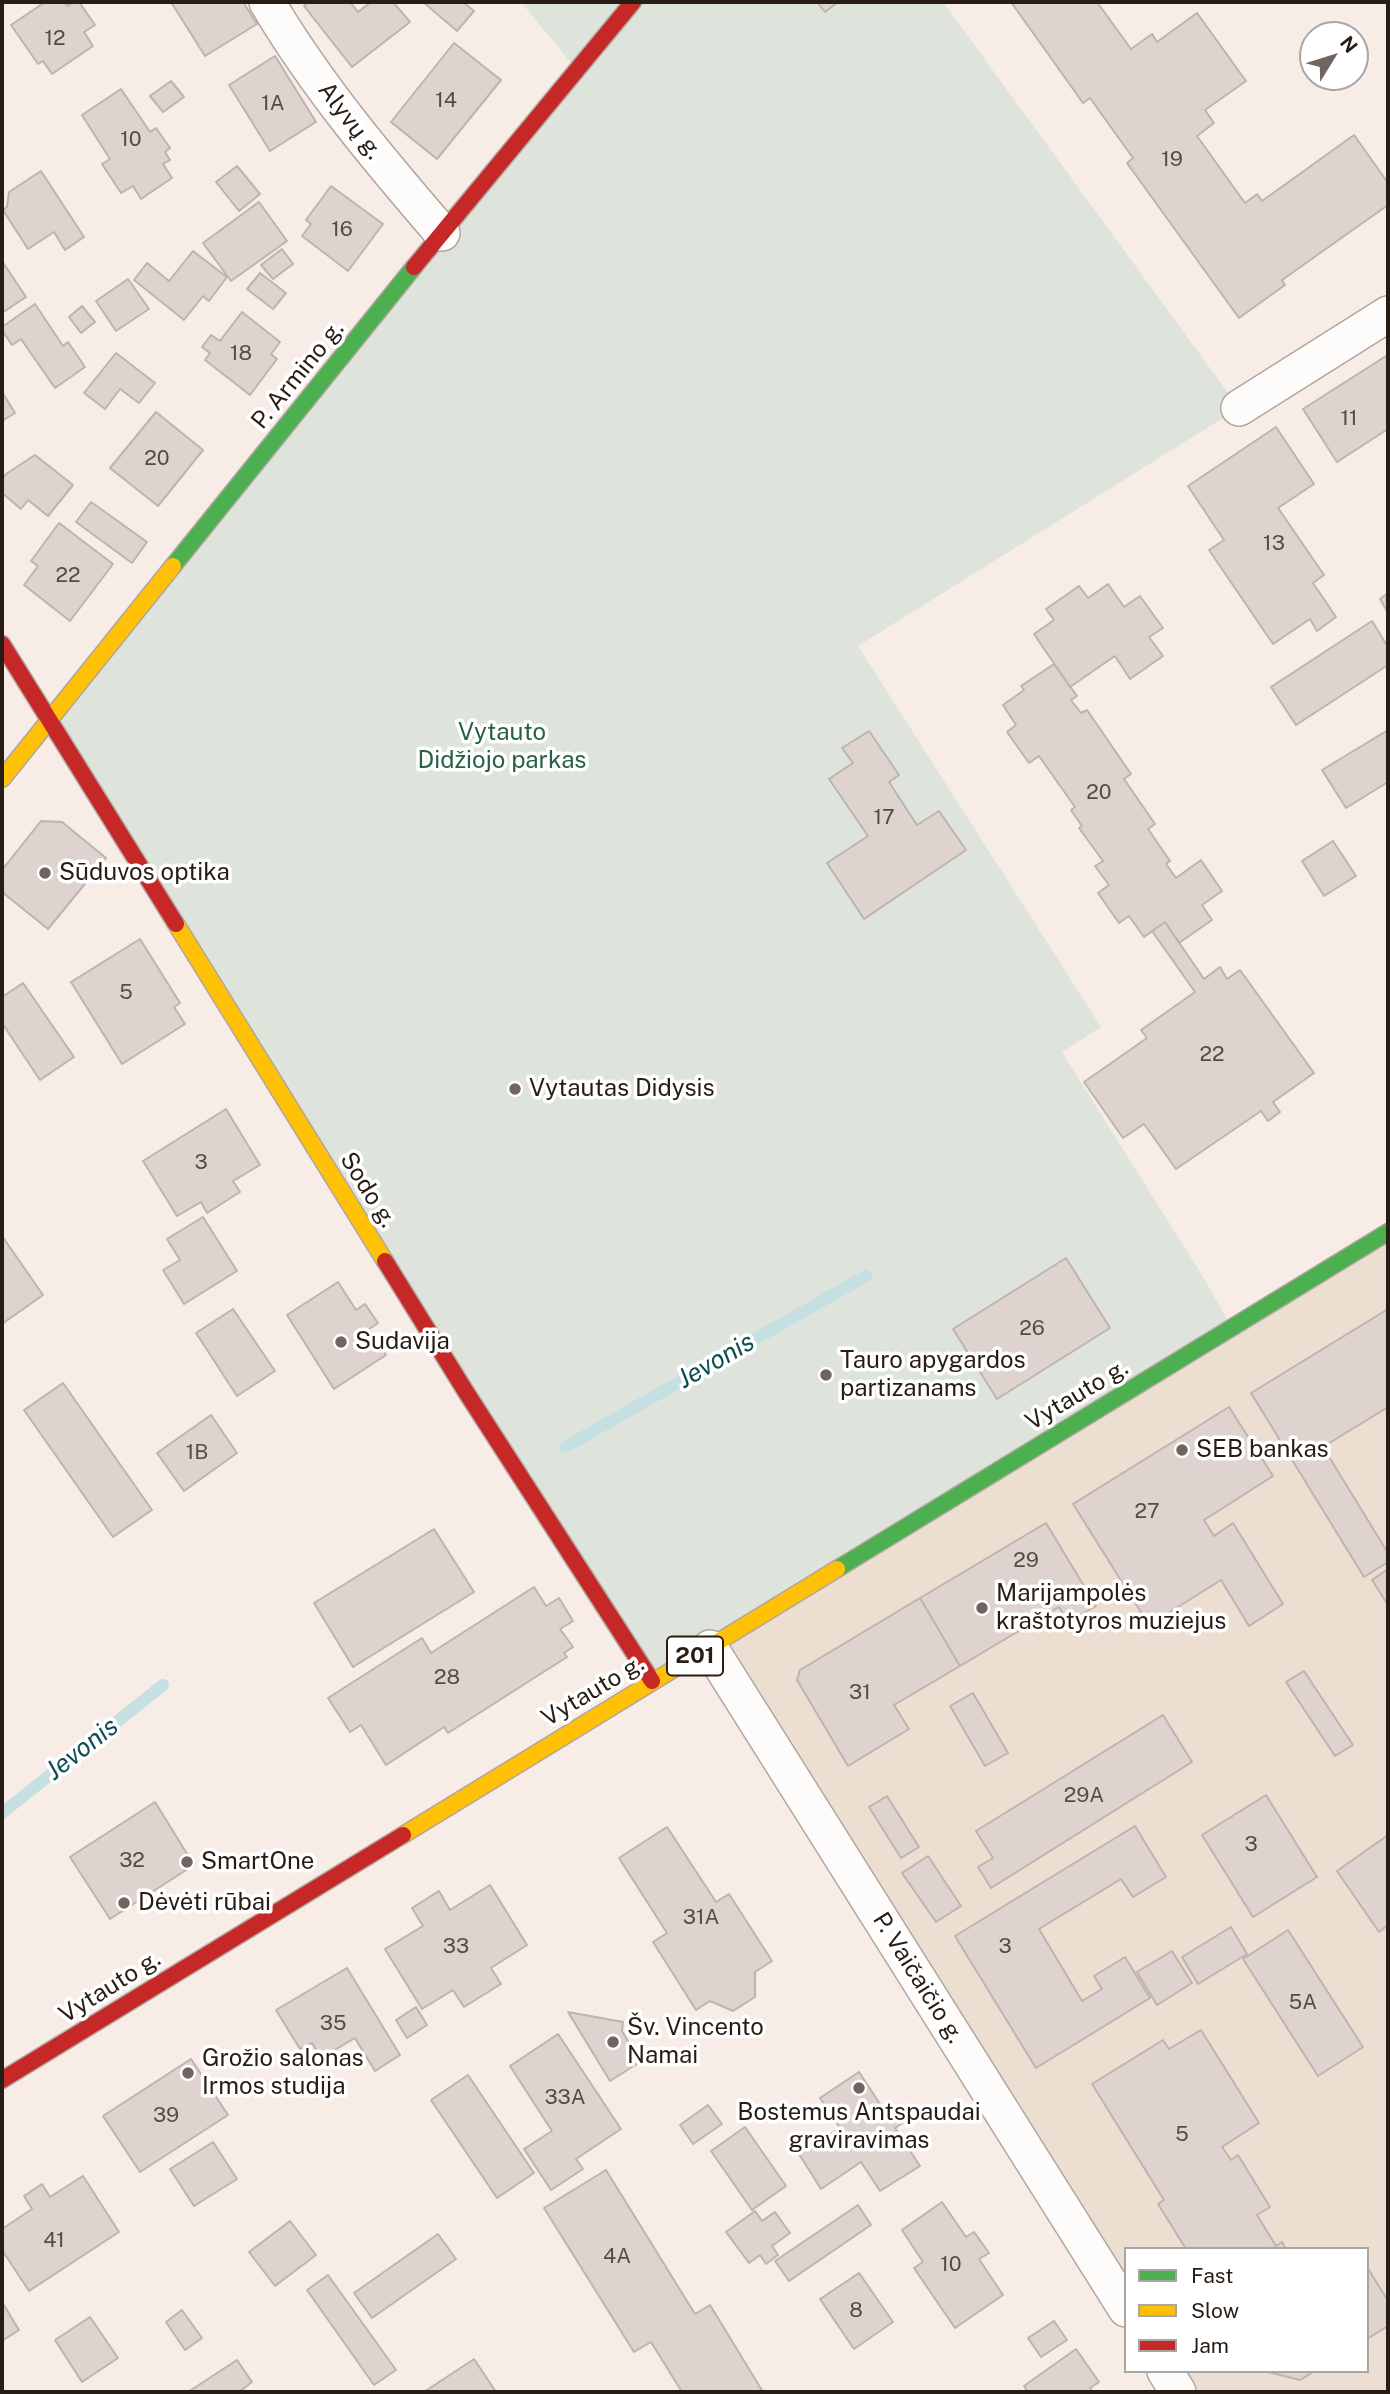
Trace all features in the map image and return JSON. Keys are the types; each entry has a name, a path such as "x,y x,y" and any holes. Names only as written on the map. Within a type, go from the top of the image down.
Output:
{"main road":[{"name":"P. Armino g.","path":"2,779 442,233 634,2"},
{"name":"Sodo g.","path":"2,644 466,1392 652,1681"},
{"name":"Vytauto g.","path":"2,2080 1388,1232"}],"street":[{"name":"Alyvų g.","path":"267,2 289,39 379,161 442,233"},
{"path":"1239,408 1388,314"},
{"name":"P. Vaičaičio g.","path":"710,1648 1124,2306"},
{"path":"1166,2373 1178,2392"}],"shaded area":[{"path":"1388,1232 1388,2392 1178,2392 1166,2373 1369,2373 1369,2247 1124,2247 1124,2306 710,1648"}],"green space":[{"name":"Vytauto Didžiojo parkas","path":"521,2 943,2 1239,408 858,646 1101,1027 1062,1052 1205,1280 1232,1328 652,1681 48,721 577,70"}],"building":[{"path":"45,2 65,2 67,6 79,2 95,25 84,32 93,46 52,74 43,61 38,64 11,25"},
{"path":"171,2 243,2 257,24 205,56"},
{"path":"309,2 350,2 358,12 371,2 393,2 410,22 352,67 304,6"},
{"path":"423,2 463,2 474,11 457,31"},
{"path":"817,2 838,2 825,12"},
{"path":"1011,2 1097,2 1131,49 1152,34 1157,42 1197,13 1246,81 1205,110 1214,123 1197,136 1245,203 1257,194 1262,201 1354,135 1388,183 1388,205 1282,280 1285,285 1239,318 1127,163 1133,158 1090,98 1083,103"},
{"path":"454,43 501,80 437,159 391,122"},
{"path":"275,56 316,122 270,151 229,85"},
{"path":"171,81 184,97 163,112 150,96"},
{"path":"121,89 150,132 156,128 170,148 165,152 170,160 163,164 172,178 141,199 133,186 121,193 102,164 110,159 82,115"},
{"path":"237,166 260,194 239,211 216,182"},
{"path":"41,171 84,237 65,250 54,232 28,249 3,210 7,207 9,192"},
{"path":"331,186 383,224 348,271 302,236 311,224 306,220"},
{"path":"259,202 287,241 231,281 203,243"},
{"path":"282,249 293,264 273,279 261,265"},
{"path":"193,251 227,277 209,301 203,296 184,320 134,280 147,263 169,281"},
{"path":"2,261 26,297 2,313"},
{"path":"260,273 286,293 273,309 247,289"},
{"path":"128,279 149,309 116,331 96,301"},
{"path":"35,304 63,346 68,342 85,367 55,388 21,339 12,345 2,330 2,327"},
{"path":"82,306 95,322 81,333 69,317"},
{"path":"242,312 280,342 271,354 277,359 250,395 205,360 210,353 202,347 211,335 220,341"},
{"path":"116,353 155,383 139,403 120,389 105,409 84,393"},
{"path":"1386,356 1388,429 1337,462 1303,409"},
{"path":"2,392 15,413 2,421"},
{"path":"156,412 203,450 158,506 110,468"},
{"path":"1276,427 1314,484 1278,508 1324,575 1313,583 1336,617 1317,631 1310,619 1273,644 1209,550 1224,540 1188,486"},
{"path":"35,455 73,485 48,516 28,500 21,509 2,493 2,480 6,474"},
{"path":"91,502 147,542 132,563 76,522"},
{"path":"59,523 113,564 70,621 24,585 38,566 31,561"},
{"path":"1108,584 1124,607 1140,596 1163,628 1149,637 1163,656 1130,679 1115,656 1070,687 1034,634 1054,620 1046,609 1079,586 1088,598"},
{"path":"1388,593 1388,613 1380,599"},
{"path":"1372,621 1388,647 1388,665 1296,725 1271,687"},
{"path":"1054,664 1077,696 1071,700 1081,713 1087,710 1131,774 1124,779 1155,824 1148,829 1170,861 1166,864 1176,878 1201,860 1222,891 1202,905 1212,920 1179,943 1165,922 1144,937 1129,916 1119,923 1098,893 1109,885 1095,866 1103,861 1079,828 1082,826 1071,810 1075,807 1039,756 1029,763 1007,732 1016,725 1003,705 1024,690 1021,686"},
{"path":"1388,730 1388,782 1346,808 1322,770"},
{"path":"869,731 899,775 889,782 917,825 939,811 966,850 864,919 827,863 868,836 829,779 853,763 842,748"},
{"path":"41,821 62,822 106,858 48,929 2,892 2,870"},
{"path":"1333,841 1356,876 1324,896 1302,861"},
{"path":"1165,922 1204,979 1220,967 1227,979 1240,970 1314,1073 1273,1102 1280,1112 1268,1121 1261,1111 1176,1169 1144,1124 1123,1138 1084,1082 1147,1038 1141,1030 1195,992 1152,931"},
{"path":"140,939 180,1003 174,1007 185,1024 122,1064 71,982"},
{"path":"23,983 74,1057 40,1080 2,1023 2,997"},
{"path":"226,1109 260,1165 233,1181 240,1192 207,1213 201,1202 177,1216 143,1161"},
{"path":"203,1217 237,1271 184,1304 163,1270 180,1260 167,1239"},
{"path":"2,1236 43,1295 2,1324"},
{"path":"1066,1258 1110,1328 997,1399 953,1329"},
{"name":"Sudavija","path":"338,1282 356,1310 365,1304 378,1323 369,1329 386,1355 334,1389 287,1315"},
{"path":"233,1309 275,1371 237,1396 196,1333"},
{"path":"1388,1309 1388,1407 1323,1447 1388,1553 1388,1562 1364,1577 1251,1393"},
{"path":"63,1383 152,1510 113,1537 24,1410"},
{"path":"1229,1407 1273,1476 1204,1520 1214,1536 1233,1523 1283,1604 1249,1626 1221,1580 1149,1625 1073,1504"},
{"path":"211,1415 237,1453 184,1491 157,1453"},
{"path":"1046,1523 1096,1606 1068,1622 1059,1607 960,1666 920,1598"},
{"path":"434,1529 474,1592 353,1667 314,1603"},
{"path":"1388,1569 1388,1605 1372,1580"},
{"path":"534,1587 546,1606 559,1598 573,1621 560,1629 573,1647 564,1653 567,1657 448,1733 444,1727 386,1765 361,1725 350,1732 328,1698 422,1638 431,1653"},
{"path":"920,1598 960,1666 894,1705 909,1729 848,1766 797,1680 800,1670"},
{"path":"1304,1671 1353,1745 1335,1756 1286,1682"},
{"path":"973,1693 1008,1753 985,1766 950,1706"},
{"path":"1163,1715 1192,1762 991,1888 978,1867 993,1858 976,1831"},
{"path":"1266,1795 1317,1877 1253,1917 1202,1835"},
{"path":"887,1796 919,1847 901,1858 869,1807"},
{"path":"155,1802 194,1865 110,1919 70,1857"},
{"path":"1135,1826 1166,1877 1133,1897 1121,1879 1039,1929 1082,2001 1102,1989 1094,1976 1125,1957 1150,1998 1036,2068 955,1936"},
{"path":"667,1827 716,1902 729,1894 772,1961 755,1972 755,1997 733,2011 710,2001 696,2010 653,1942 667,1933 619,1858"},
{"path":"1388,1835 1388,1925 1379,1932 1337,1871"},
{"path":"928,1856 961,1906 936,1922 902,1873"},
{"path":"490,1885 527,1945 491,1968 501,1984 464,2007 453,1990 422,2009 385,1949 423,1926 412,1908 439,1891 450,1910"},
{"path":"1231,1927 1247,1954 1198,1984 1182,1957"},
{"path":"1288,1930 1363,2047 1318,2076 1243,1959"},
{"path":"1172,1951 1192,1983 1157,2005 1137,1972"},
{"path":"347,1968 400,2055 375,2071 355,2038 321,2058 312,2043 300,2049 276,2010"},
{"path":"416,2007 427,2025 407,2038 396,2020"},
{"path":"568,2012 623,2022 622,2031 640,2062 610,2081"},
{"path":"1201,2030 1259,2123 1222,2147 1231,2160 1238,2155 1270,2207 1257,2215 1276,2246 1282,2242 1285,2247 1185,2247 1158,2204 1164,2200 1092,2084 1163,2040 1169,2049"},
{"path":"558,2034 621,2129 576,2159 583,2169 551,2190 524,2149 552,2131 510,2066"},
{"path":"191,2059 228,2115 140,2172 103,2116"},
{"path":"859,2072 884,2110 892,2104 904,2122 895,2128 920,2166 880,2191 861,2162 821,2189 799,2154 840,2128 820,2098"},
{"path":"468,2075 534,2173 497,2198 431,2100"},
{"path":"708,2105 722,2124 693,2144 680,2125"},
{"path":"745,2127 786,2186 752,2210 711,2151"},
{"path":"213,2142 237,2179 194,2206 170,2169"},
{"path":"606,2170 695,2314 710,2305 763,2392 682,2392 651,2342 634,2352 544,2208"},
{"path":"83,2176 119,2232 29,2291 2,2250 2,2229 32,2209 24,2196 42,2184 50,2197"},
{"path":"942,2202 966,2237 974,2232 989,2253 979,2259 1003,2295 955,2328 914,2268 923,2262 902,2230"},
{"path":"858,2205 871,2225 789,2281 775,2261"},
{"path":"755,2211 762,2221 775,2212 790,2233 772,2246 778,2255 766,2264 760,2255 749,2263 726,2232"},
{"path":"290,2221 316,2255 275,2286 249,2252"},
{"path":"438,2234 456,2259 372,2318 354,2293"},
{"path":"1369,2270 1388,2301 1388,2326 1369,2338"},
{"path":"859,2273 893,2322 854,2349 820,2299"},
{"path":"328,2275 396,2370 374,2385 307,2290"},
{"path":"2,2302 19,2330 2,2341"},
{"path":"182,2310 202,2338 185,2350 166,2322"},
{"path":"90,2317 118,2358 82,2382 55,2340"},
{"path":"1054,2321 1067,2340 1041,2357 1028,2338"},
{"path":"1076,2349 1099,2382 1090,2388 1093,2392 1028,2392 1024,2386"},
{"path":"474,2359 496,2392 424,2392"},
{"path":"237,2360 252,2382 239,2392 188,2392"},
{"path":"1272,2373 1312,2373 1300,2380"}],"waterway":[{"name":"Jevonis","path":"565,1447 866,1276"},
{"name":"Jevonis","path":"2,1813 163,1685"}],"traffic: fast":[{"path":"173,566 414,267"},
{"path":"837,1569 1388,1232"}],"traffic: slow":[{"path":"2,779 173,566"},
{"path":"176,924 385,1261"},
{"path":"403,1835 837,1569"}],"traffic: jam":[{"path":"414,267 633,2"},
{"path":"2,644 176,924"},
{"path":"385,1261 652,1681"},
{"path":"2,2080 403,1835"}],"place":[{"name":"Sūduvos optika","path":"45,873"},
{"name":"Vytautas Didysis","path":"515,1089"},
{"name":"Sudavija","path":"341,1342"},
{"name":"Tauro apygardos partizanams","path":"826,1375"},
{"name":"SEB bankas","path":"1182,1450"},
{"name":"Marijampolės kraštotyros muziejus","path":"982,1608"},
{"name":"SmartOne","path":"187,1862"},
{"name":"Dėvėti rūbai","path":"124,1903"},
{"name":"Šv. Vincento Namai","path":"613,2042"},
{"name":"Grožio salonas Irmos studija","path":"188,2073"},
{"name":"Bostemus Antspaudai graviravimas","path":"859,2088"}]}
